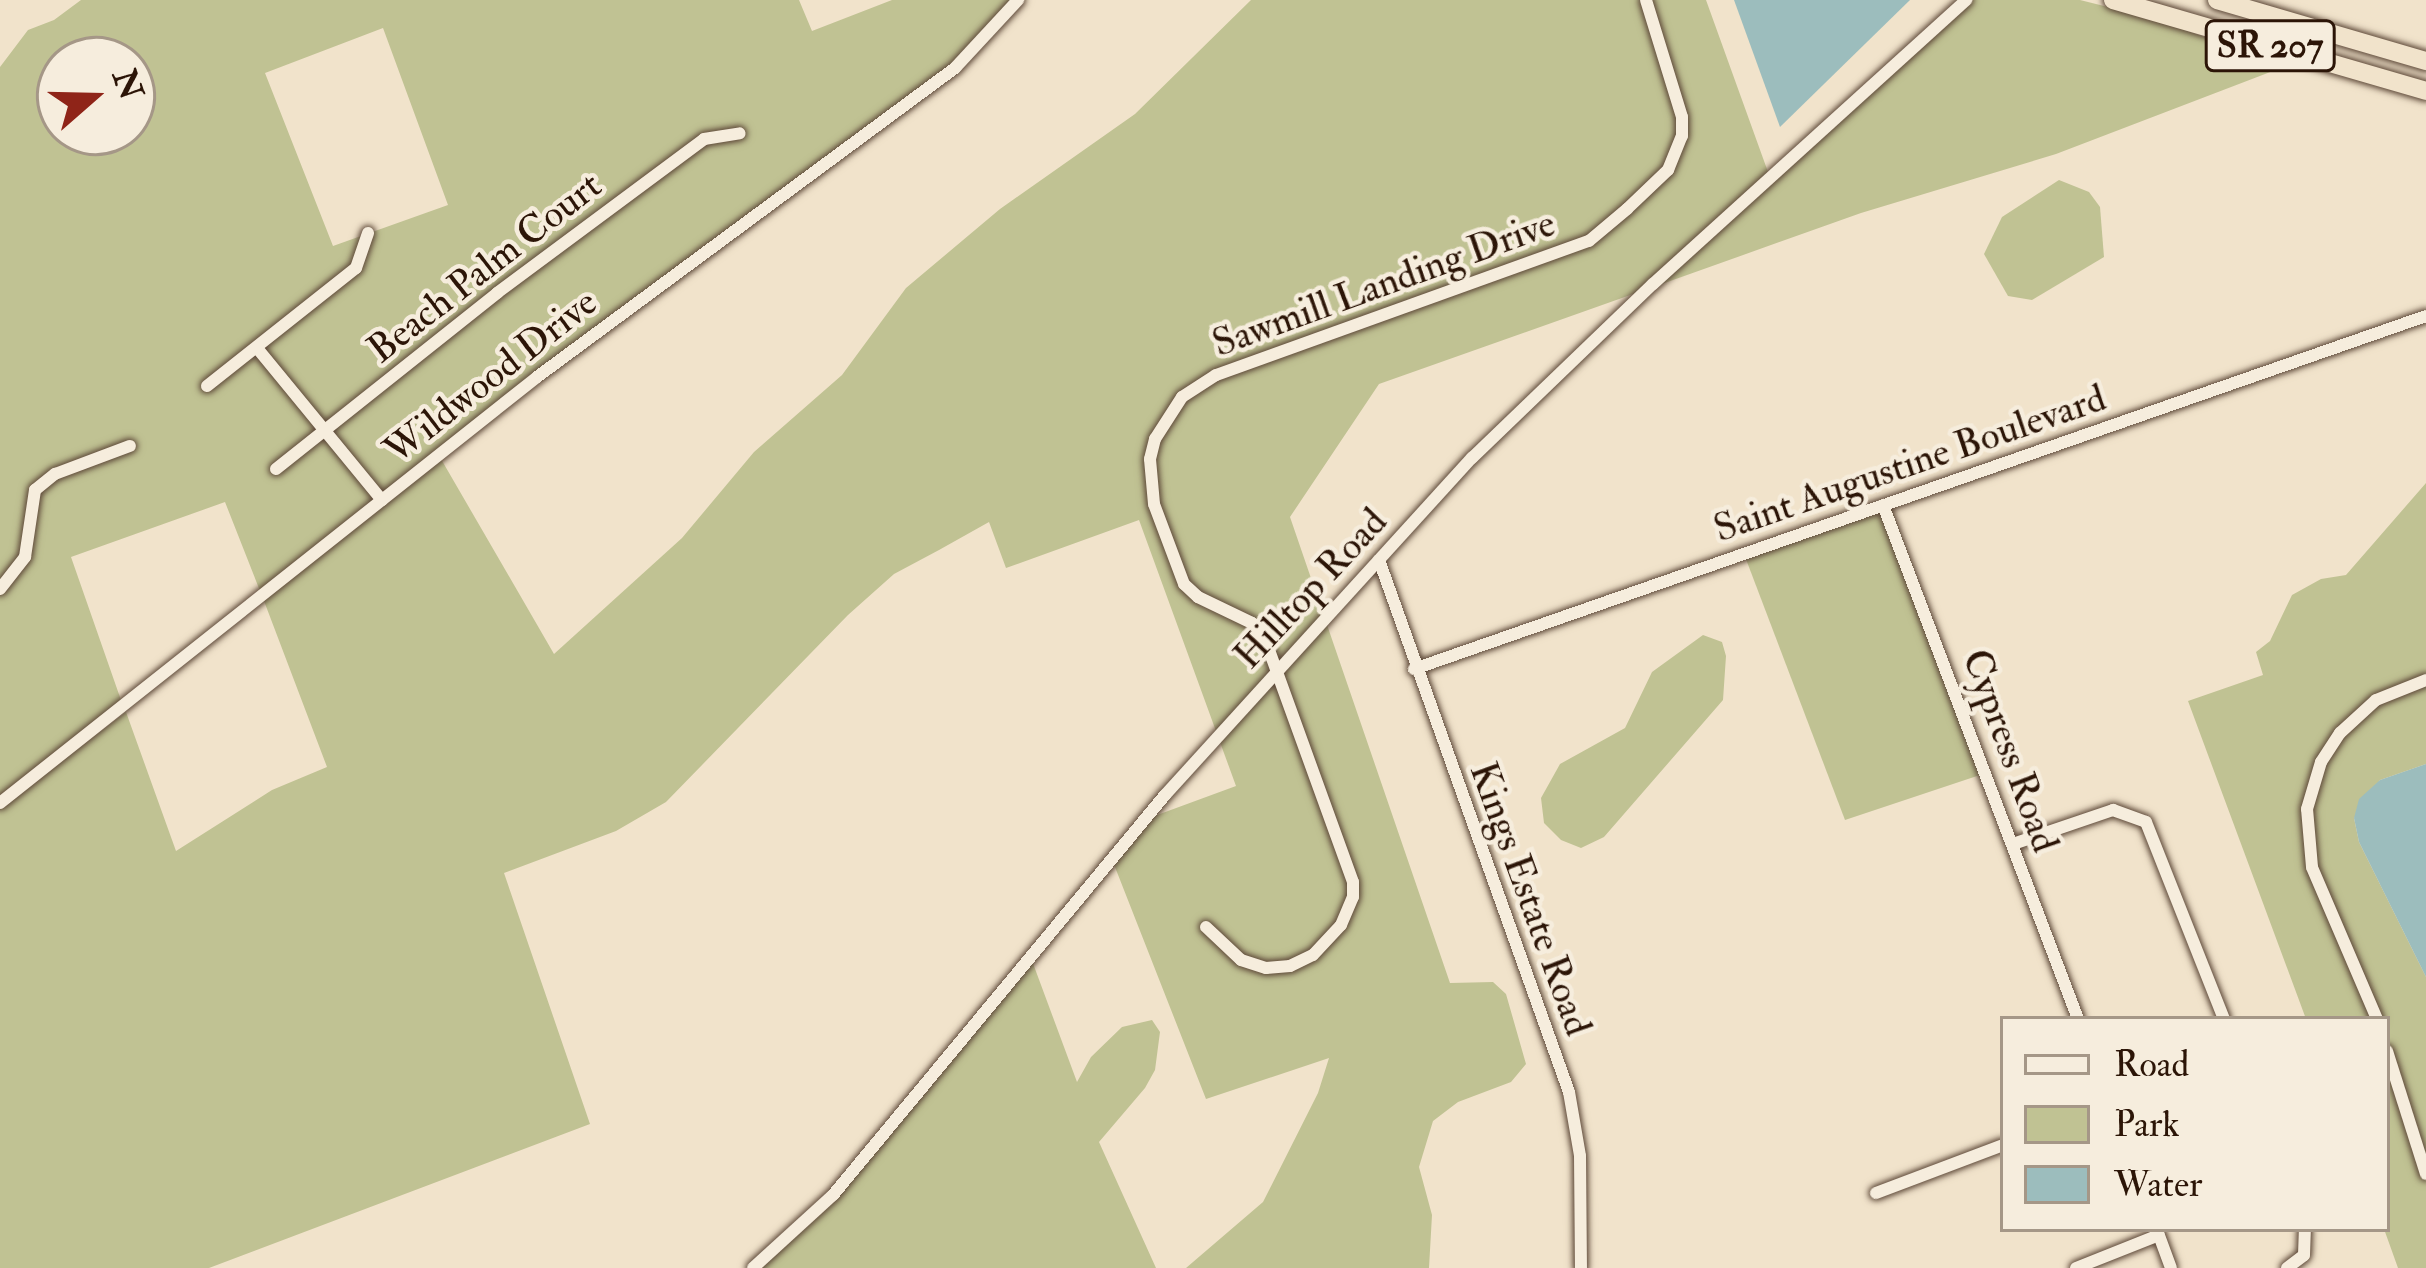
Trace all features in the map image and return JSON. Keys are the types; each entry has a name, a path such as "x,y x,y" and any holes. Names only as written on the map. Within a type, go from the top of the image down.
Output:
{"highway":[{"name":"SR 207","path":"2114,0 2426,92"},
{"name":"SR 207","path":"2217,0 2426,61"}],"street":[{"name":"Wildwood Drive","path":"0,802 536,376 955,68 1018,0"},
{"name":"Sawmill Landing Drive","path":"1206,927 1241,960 1266,968 1290,966 1312,955 1341,925 1353,897 1352,870 1280,669 1252,622 1198,597 1184,584 1150,482 1150,459 1166,418 1182,397 1216,375 1589,241 1602,231 1668,170 1682,136 1682,117 1646,0"},
{"name":"Hilltop Road","path":"754,1268 833,1195 1165,795 1472,458 1651,286 1966,0"},
{"name":"Beach Palm Court","path":"276,469 497,293 704,139 740,133"},
{"path":"207,386 356,268 368,232"},
{"name":"Saint Augustine Boulevard","path":"1414,669 2426,316"},
{"path":"257,348 382,500"},
{"path":"0,589 25,557 35,490 56,474 130,446"},
{"name":"Cypress Road","path":"1883,506 2077,1016"},
{"name":"Kings Estate Road","path":"1379,560 1414,669 1569,1092 1580,1156 1581,1268"},
{"path":"2376,1016 2312,867 2308,809 2321,762 2340,733 2376,700 2426,680"},
{"path":"2013,844 2113,810 2146,822 2223,1016"},
{"path":"2390,1065 2426,1174"},
{"path":"1876,1192 2000,1146"},
{"path":"2076,1268 2158,1232 2170,1268"},
{"path":"2287,1268 2304,1255 2305,1232"}],"green space":[{"path":"81,0 799,0 812,31 892,0 1011,0 951,64 260,591 225,502 71,557 122,703 0,797 0,67 28,30 54,20","holes":["383,28 448,205 333,246 265,73"]},
{"path":"1251,0 1706,0 1768,172 1636,293 1379,384 1290,517 1450,983 1493,982 1506,994 1526,1064 1511,1082 1458,1102 1433,1121 1419,1167 1432,1215 1429,1268 1186,1268 1263,1202 1318,1093 1329,1058 1206,1099 1113,862 1149,818 1236,786 1139,520 1006,568 989,522 894,574 666,802 616,831 504,873 590,1124 209,1268 0,1268 0,808 126,712 176,851 272,790 327,767 264,601 441,459 554,654 682,538 754,452 842,375 906,288 1000,209 1135,114"},
{"path":"1973,0 2080,0 2148,17 2286,66 2056,154 1861,213 1659,285"},
{"path":"2059,180 2089,192 2100,207 2104,257 2032,300 2008,296 1984,254 2002,217"},
{"path":"2426,483 2426,764 2380,780 2354,818 2359,842 2426,977 2426,1268 2398,1268 2385,1232 2390,1232 2390,1016 2305,1016 2188,701 2263,675 2256,652 2270,641 2292,595 2321,579 2346,575"},
{"path":"1890,505 1989,772 1845,820 1744,554"},
{"path":"1703,635 1722,642 1726,656 1723,700 1604,837 1581,848 1561,840 1544,823 1541,798 1560,764 1625,728 1652,672"},
{"path":"1031,958 1077,1082 1091,1057 1122,1027 1152,1020 1160,1032 1155,1070 1099,1142 1156,1268 757,1268 823,1209"}],"water":[{"path":"1734,0 1910,0 1780,127"},
{"path":"2426,764 2426,977 2359,842 2354,818 2359,799 2380,780"}]}
